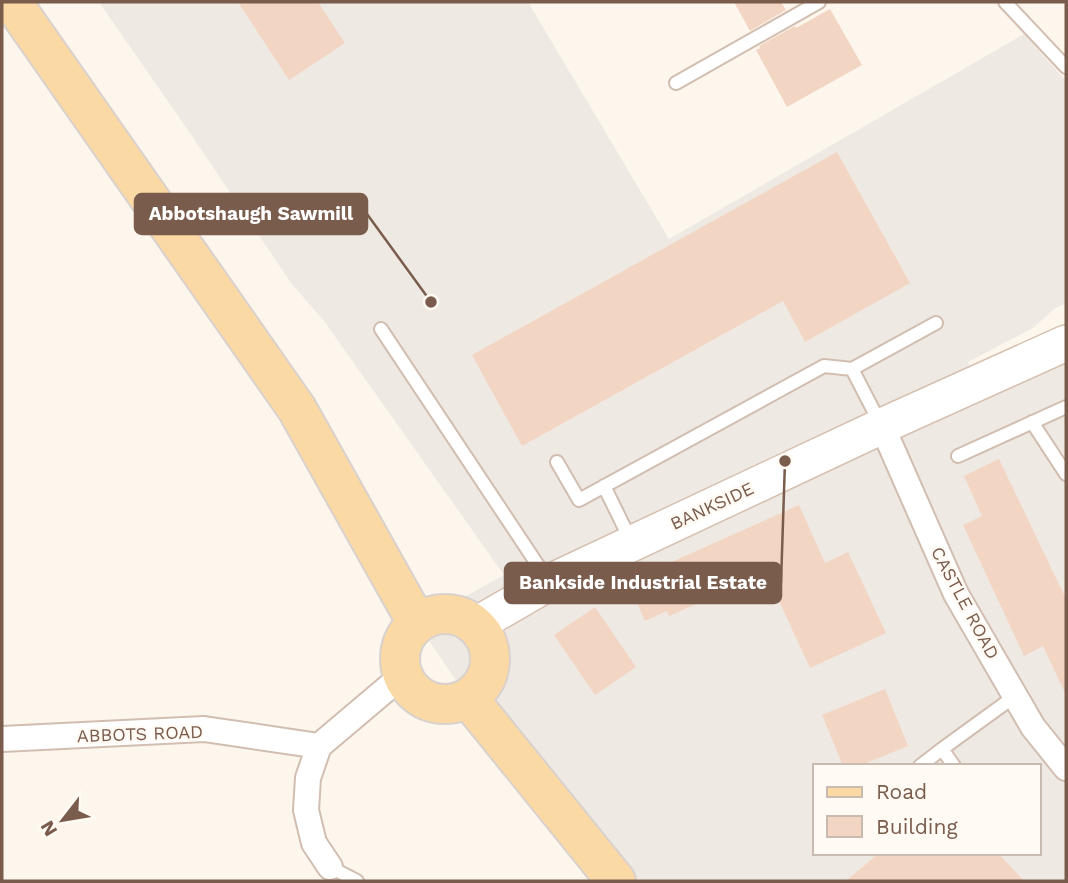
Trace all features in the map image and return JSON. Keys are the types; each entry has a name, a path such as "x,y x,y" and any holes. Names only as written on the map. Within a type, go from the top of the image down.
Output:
{"main road":[{"path":"12,2 297,409 417,623"},
{"path":"446,613 462,616 475,625 486,639 491,655 489,672 481,687 468,698 453,704 438,704 423,699 411,689 399,660 402,645 409,631 417,623 431,615 446,613"},
{"path":"468,698 616,881"}],"street":[{"name":"BANKSIDE","path":"475,625 550,582 1066,342"},
{"name":"CASTLE ROAD","path":"882,426 956,594 1033,727 1066,768"},
{"path":"331,874 314,843 306,810 308,778 319,746 403,675"},
{"name":"ABBOTS ROAD","path":"2,739 204,729 319,746"}],"lane":[{"path":"676,83 818,2"},
{"path":"1005,2 1066,66"},
{"path":"557,462 579,500 824,366 852,369 936,324"},
{"path":"381,329 550,582"},
{"path":"852,369 882,426"},
{"path":"958,456 1066,407"},
{"path":"1032,422 1066,474"},
{"path":"604,486 632,543"},
{"path":"923,764 1015,696"},
{"path":"942,749 953,764"},
{"path":"331,874 357,881"}],"shaded area":[{"path":"99,2 528,2 669,239 1024,34 1066,81 1066,303 1054,309 1033,328 968,362 978,382 1066,343 1066,881 616,881 468,698 417,623 504,575 324,321 291,283"}],"building":[{"path":"238,2 318,2 345,43 289,80"},
{"path":"734,2 781,2 786,10 750,31"},
{"path":"830,9 862,65 787,107 756,50"},
{"path":"837,152 910,283 805,342 783,301 522,446 472,355"},
{"path":"999,459 1066,599 1066,695 1043,646 1024,656 963,525 982,516 964,476"},
{"path":"799,505 825,563 848,552 886,633 810,668 766,573 669,616 667,611 645,621 630,587 660,573 658,568"},
{"path":"595,607 636,667 595,695 554,635"},
{"path":"885,689 908,746 864,764 842,764 822,715"},
{"path":"877,855 1000,855 1024,881 846,881"}],"place":[{"name":"Abbotshaugh Sawmill","path":"431,302"},
{"name":"Bankside Industrial Estate","path":"785,461"}]}
